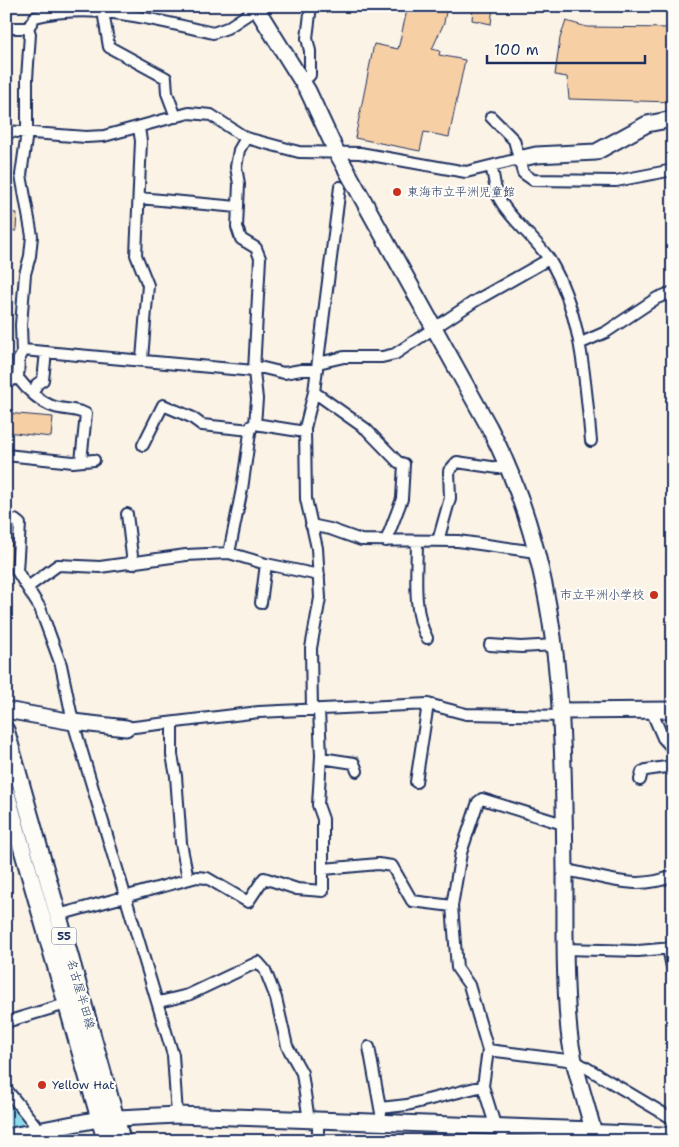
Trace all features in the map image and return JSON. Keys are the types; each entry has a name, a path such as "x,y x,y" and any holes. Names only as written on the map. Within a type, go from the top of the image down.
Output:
{"main road":[{"name":"名古屋半田線","path":"6,731 58,915 108,1118 106,1141"},
{"name":"名古屋半田線","path":"6,792 66,1004 108,1118 122,1141"}],"street":[{"path":"302,82 310,75 311,62 306,38 311,6"},
{"path":"28,28 35,17 52,13 100,10 213,33 227,28 255,8 302,82 336,151 509,464 537,550 555,645 562,714 566,999 575,1061 595,1135"},
{"path":"100,10 109,47 166,78 167,93 176,117"},
{"path":"6,28 28,28"},
{"path":"28,28 30,34 27,78 27,132 21,175 32,236 25,274 21,325 22,350 19,359 18,378 33,393 54,407 79,410 86,414 81,461"},
{"path":"6,131 86,138 138,128 190,113 210,115 246,138 299,152 336,151 360,153 462,172 491,167 536,155 596,152 647,124 673,119"},
{"path":"491,117 514,140 523,173 533,180 616,181 673,170"},
{"path":"138,128 141,140 136,255 148,285 142,359"},
{"path":"228,553 253,427 260,258 256,248 241,239 236,227 239,184 236,167 239,150 246,138"},
{"path":"491,167 496,192 501,203 549,260 565,295 581,343 591,441"},
{"path":"58,915 188,879 206,878 248,902 264,878 297,889 323,890 323,819 318,805 321,758 310,662 320,598 317,548 306,499 305,432 314,392 340,187"},
{"path":"138,198 237,207"},
{"path":"22,350 254,368 284,373 317,367 344,357 389,356 435,329 475,301 549,260"},
{"path":"581,343 606,332 657,298 673,292"},
{"path":"33,393 37,384 43,380 46,352"},
{"path":"6,382 18,378"},
{"path":"314,392 366,429 398,462 404,464 402,500 386,541"},
{"path":"143,445 163,405 191,417 202,425 305,432"},
{"path":"6,455 81,461 94,460"},
{"path":"438,541 450,498 449,472 457,462 498,468 509,464"},
{"path":"127,514 133,564"},
{"path":"6,520 15,520 20,524 17,571 40,608 61,665 73,722 124,897 159,1002 173,1055 177,1115"},
{"path":"311,526 330,529 362,540 458,541 529,551 537,550"},
{"path":"417,541 417,601 422,628 427,638"},
{"path":"28,587 58,565 100,567 133,564 186,555 228,553 266,564 319,575"},
{"path":"261,603 266,564"},
{"path":"490,645 522,647 555,645"},
{"path":"416,782 428,704"},
{"path":"6,710 73,722 126,728 172,724 259,712 428,704 466,714 562,714 673,710"},
{"path":"651,710 663,738 673,749"},
{"path":"172,724 172,755 176,776 181,843 188,879"},
{"path":"321,758 349,760 354,763 356,770"},
{"path":"640,780 642,772 646,770 673,766"},
{"path":"500,1131 483,1086 488,1050 469,985 457,968 452,906 461,853 478,802 487,799 563,824"},
{"path":"324,869 378,864 392,866 412,901 452,906"},
{"path":"565,870 593,874 632,884 662,880 673,876"},
{"path":"565,949 638,951 671,948 673,972"},
{"path":"159,1002 188,995 258,962 265,970 276,998 287,1046 302,1073 318,1141"},
{"path":"6,1022 66,1004"},
{"path":"370,1047 383,1124"},
{"path":"488,1050 575,1061 673,1119"},
{"path":"380,1108 407,1105 483,1086"},
{"path":"6,1089 39,1134"},
{"path":"6,1137 39,1134 108,1118 177,1115 595,1135 673,1133"}],"building":[{"path":"408,6 447,6 444,23 432,49 440,51 439,55 465,60 449,137 424,132 420,151 355,138 374,44 398,49"},
{"path":"493,6 491,24 472,20 473,7"},
{"path":"566,21 587,27 673,28 673,102 569,99 567,77 555,75 560,38"},
{"path":"6,212 17,213 16,231 6,230"},
{"path":"6,413 53,417 51,437 6,432"},
{"path":"6,531 13,531 12,575 6,575"}],"waterway":[{"path":"6,1115 24,1141"}],"place":[{"name":"東海市立平洲児童館","path":"397,192"},
{"name":"市立平洲小学校","path":"654,595"},
{"name":"Yellow Hat","path":"42,1085"}]}
